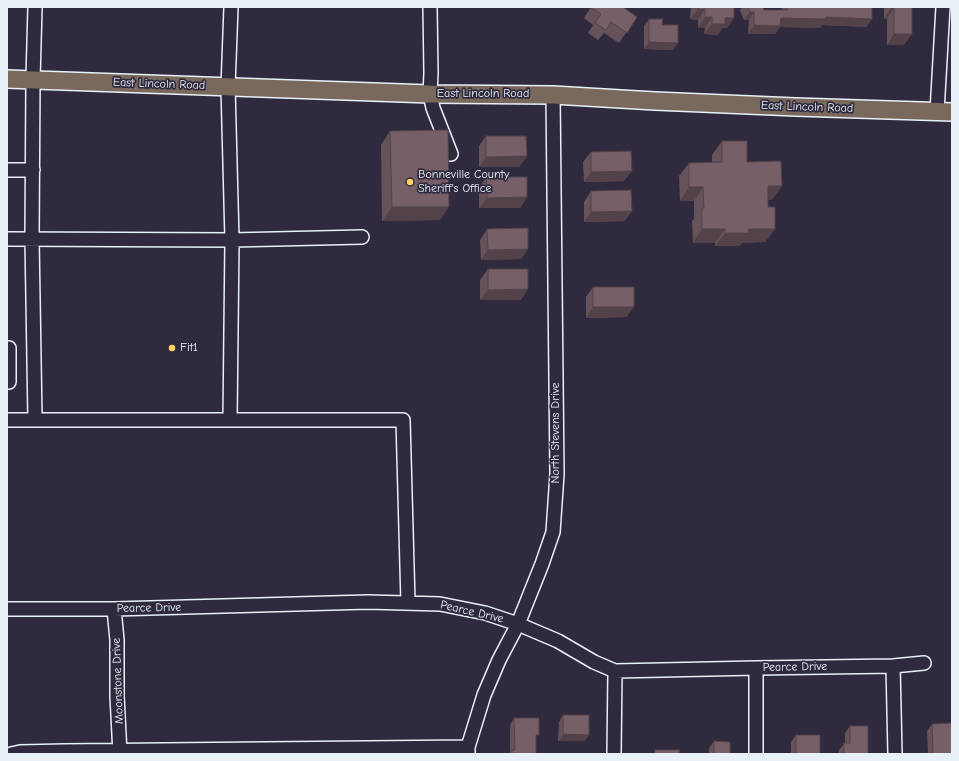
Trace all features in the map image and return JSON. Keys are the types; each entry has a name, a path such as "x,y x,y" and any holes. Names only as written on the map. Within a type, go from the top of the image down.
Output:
{"main road":[{"name":"East Lincoln Road","path":"9,80 33,79 430,94 553,95 788,107 944,112"}],"street":[{"path":"35,7 32,170 35,420"},
{"path":"230,420 232,240 228,87 231,7"},
{"path":"430,7 430,94 432,108 451,154"},
{"path":"943,7 944,112"},
{"name":"North Stevens Drive","path":"468,750 484,695 499,660 518,624 553,532 557,474 553,95"},
{"path":"7,170 32,170"},
{"path":"7,239 232,240 362,237"},
{"path":"7,348 9,348 9,382 7,382"},
{"path":"7,420 404,420 408,603"},
{"name":"Pearce Drive","path":"7,609 368,602 440,604 485,613 518,624 558,641 594,662 615,671 893,666 924,663"},
{"name":"Moonstone Drive","path":"114,608 120,752"},
{"path":"893,666 895,754"},
{"path":"756,668 756,754"},
{"path":"614,754 615,671"},
{"path":"11,754 20,752 468,750"}],"building":[{"path":"591,7 623,7 637,17 627,33 611,22 606,30 595,23 601,14"},
{"path":"698,7 734,7 734,18 725,18 725,24 712,24 712,17 705,17 705,9 698,9"},
{"path":"748,7 763,7 764,10 787,10 787,7 872,7 872,19 826,17 826,19 781,18 780,26 754,25 754,12 750,12"},
{"path":"891,7 912,7 912,34 894,34 894,8"},
{"path":"649,19 663,19 662,25 678,25 678,43 649,42"},
{"name":"Bonneville County Sheriff's Office","path":"448,130 449,207 392,207 390,131"},
{"path":"486,136 526,136 527,156 486,157"},
{"path":"722,141 747,141 747,162 781,161 782,186 768,186 768,207 775,207 775,229 748,229 749,233 725,233 725,229 702,229 702,208 704,208 703,187 689,187 689,163 722,162"},
{"path":"631,151 632,171 591,172 591,152"},
{"path":"486,177 527,177 527,197 487,198"},
{"path":"631,190 632,211 591,212 591,191"},
{"path":"528,228 528,249 488,250 487,229"},
{"path":"488,269 528,269 528,289 488,290"},
{"path":"593,287 634,287 634,307 593,307"},
{"path":"563,715 589,715 589,735 563,734"},
{"path":"514,718 539,718 539,735 536,735 536,754 512,754 512,750 515,750"},
{"path":"952,723 952,754 933,754 932,724"},
{"path":"850,726 868,726 868,754 844,754 844,743 850,743"},
{"path":"796,735 820,735 820,754 796,754"},
{"path":"714,741 730,742 730,754 714,754"},
{"path":"655,750 680,750 679,754 655,754"}],"place":[{"name":"Bonneville County Sheriff's Office","path":"410,182"},
{"name":"Fit1","path":"172,348"}]}
